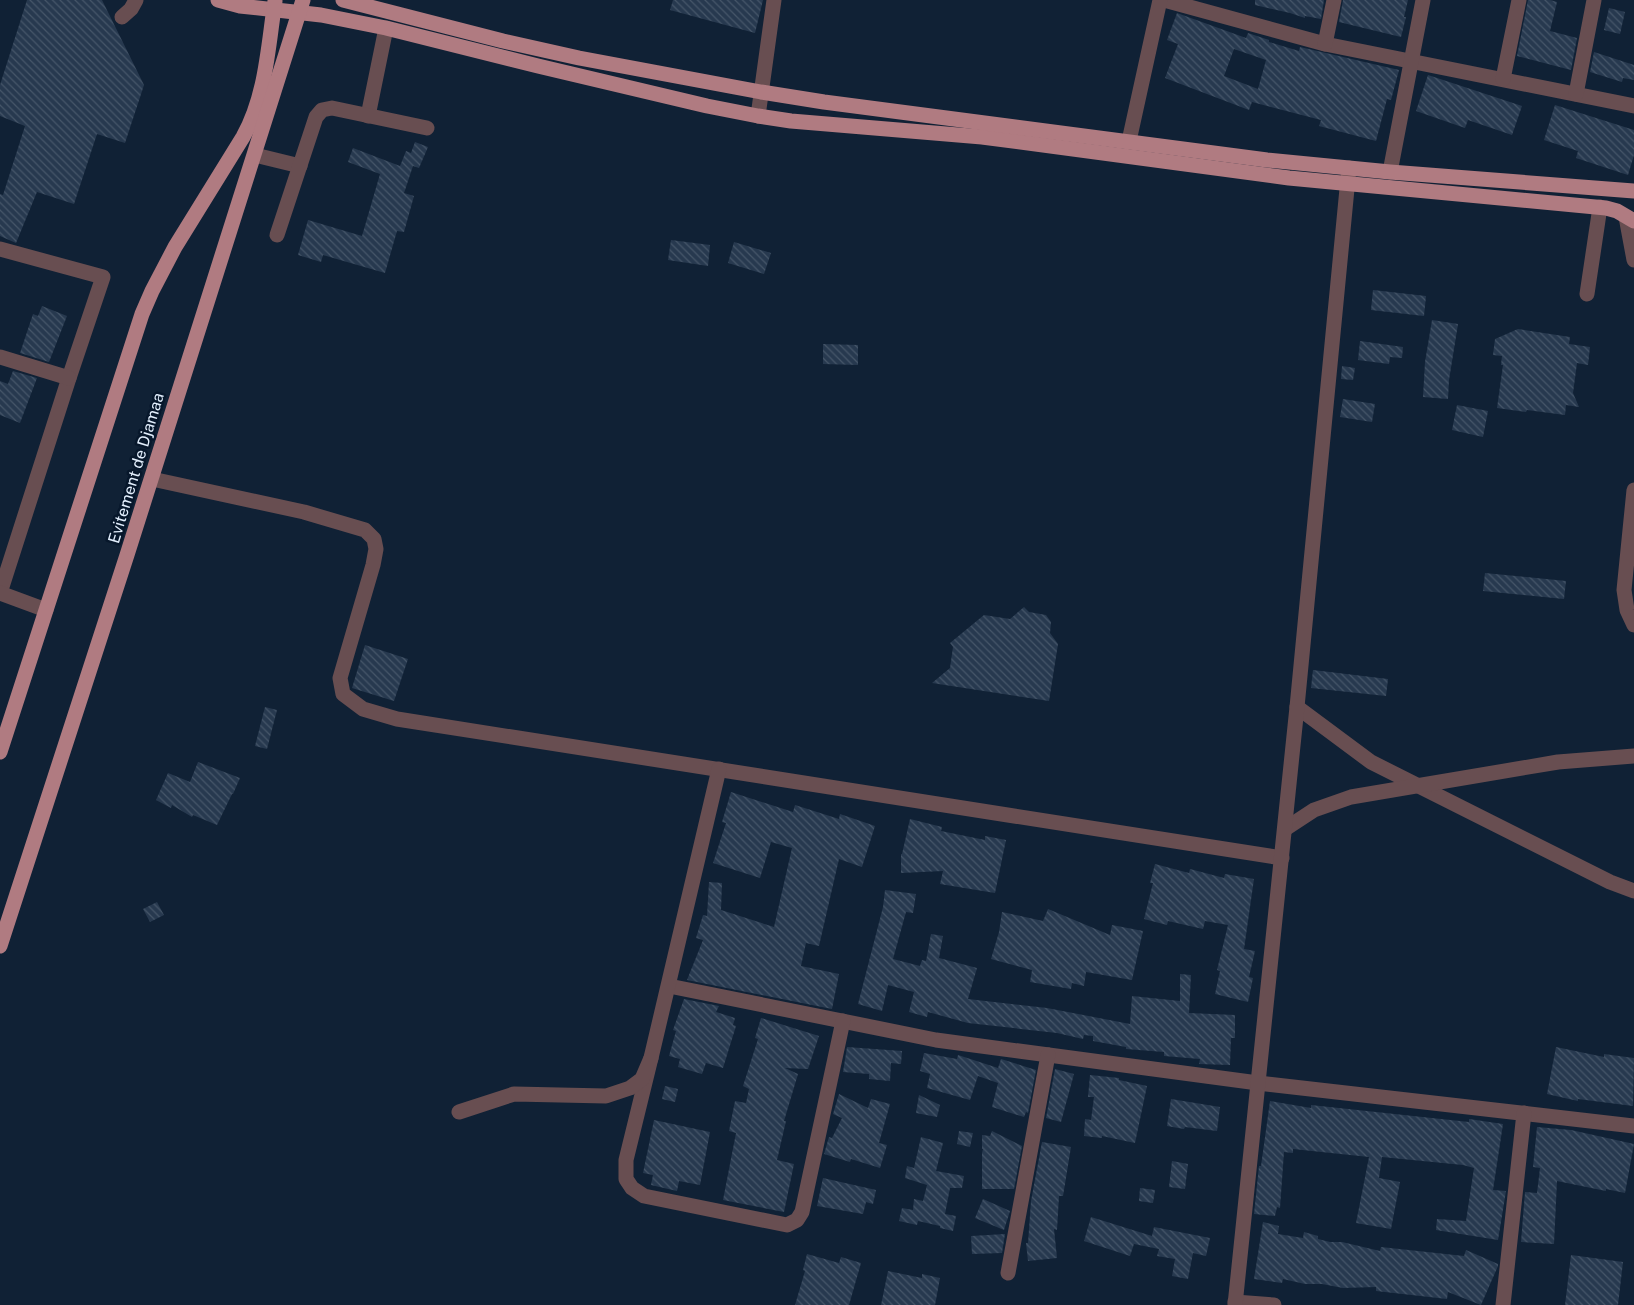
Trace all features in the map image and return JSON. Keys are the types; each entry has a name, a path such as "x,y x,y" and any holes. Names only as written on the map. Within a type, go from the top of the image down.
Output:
{"main road":[{"path":"218,0 240,6 301,6 538,66 724,110 758,116 958,134 1248,173 1347,184 1600,207 1612,209 1630,219"},
{"path":"343,0 541,50 761,92 881,110 1267,160 1390,172 1632,190 1625,206 1630,219"},
{"path":"0,752 148,299 175,247 244,137 254,116 265,70 274,5"},
{"name":"Evitement de Djamaa","path":"0,946 152,479 301,6"}],"street":[{"path":"122,17 131,9 136,0"},
{"path":"758,116 774,0"},
{"path":"1129,141 1160,0"},
{"path":"1164,0 1325,44 1634,106"},
{"path":"1325,44 1334,0"},
{"path":"1390,172 1424,0"},
{"path":"1503,80 1519,0"},
{"path":"1576,94 1594,0"},
{"path":"368,116 386,28"},
{"path":"277,235 316,117 322,110 332,108 427,128"},
{"path":"255,155 300,166"},
{"path":"1274,1305 1235,1303 1285,829 1349,168"},
{"path":"1587,294 1600,207"},
{"path":"1630,219 1634,260"},
{"path":"0,249 103,277 0,593 46,610"},
{"path":"0,357 69,378"},
{"path":"152,479 313,514 365,530 374,539 376,548 372,565 340,678 344,694 363,709 397,719 1282,858"},
{"path":"1634,490 1624,590 1627,610 1634,625"},
{"path":"1297,707 1372,762 1610,882 1634,891"},
{"path":"1285,829 1314,810 1351,797 1558,762 1634,756"},
{"path":"719,769 669,986 626,1160 626,1179 632,1188 644,1196 787,1225 797,1220 802,1212 843,1021"},
{"path":"669,986 936,1040 1258,1083 1634,1126"},
{"path":"1008,1273 1048,1055"},
{"path":"459,1112 514,1094 606,1096 630,1088 642,1079 651,1058"},
{"path":"1503,1305 1524,1114"}],"building":[{"path":"27,0 102,0 144,85 125,143 97,134 74,204 37,192 16,243 0,236 0,194 3,195 25,126 0,116 0,85"},
{"path":"673,0 763,0 755,33 670,10"},
{"path":"1255,0 1324,0 1321,19 1305,16 1305,18 1255,5"},
{"path":"1343,0 1408,0 1401,37 1339,22"},
{"path":"1528,0 1550,0 1557,2 1550,31 1577,38 1571,70 1517,56"},
{"path":"1609,8 1625,12 1620,34 1604,30"},
{"path":"1177,13 1246,38 1248,33 1299,51 1300,47 1399,70 1391,100 1387,99 1376,141 1319,126 1321,120 1252,102 1249,110 1165,78 1178,44 1167,40","holes":["1234,49 1266,60 1258,89 1224,76"]},
{"path":"1594,52 1634,65 1634,80 1623,78 1622,82 1590,72"},
{"path":"1428,75 1522,106 1512,135 1468,120 1465,128 1416,111"},
{"path":"1555,105 1634,130 1634,155 1628,175 1576,158 1578,151 1544,140"},
{"path":"415,142 428,147 419,168 413,166 404,193 414,196 404,232 397,231 385,273 323,255 321,262 298,255 308,220 362,236 380,174 348,162 353,148 400,166 406,151 411,153"},
{"path":"671,240 710,245 708,266 668,260"},
{"path":"734,242 771,253 764,274 728,263"},
{"path":"1373,290 1426,296 1424,316 1371,310"},
{"path":"42,306 67,316 49,362 20,353 33,314 38,316"},
{"path":"1432,320 1458,324 1449,380 1448,399 1423,397 1425,362"},
{"path":"1518,329 1570,337 1569,344 1590,347 1588,365 1577,363 1573,393 1579,407 1566,405 1565,415 1497,408 1503,365 1501,365 1502,356 1493,355 1495,339"},
{"path":"1360,341 1403,347 1402,358 1390,357 1389,364 1358,360"},
{"path":"823,344 858,345 858,365 823,364"},
{"path":"1342,366 1355,368 1353,380 1341,379"},
{"path":"13,371 37,378 20,423 0,415 0,381 8,384"},
{"path":"1343,399 1375,404 1372,422 1340,417"},
{"path":"1457,405 1488,411 1483,437 1452,430"},
{"path":"1485,573 1566,581 1564,599 1483,591"},
{"path":"1024,607 1029,612 1046,615 1051,622 1050,633 1058,644 1049,701 932,683 950,668 953,647 950,643 984,615 1010,619"},
{"path":"365,645 408,659 394,701 352,688"},
{"path":"1313,670 1388,679 1386,696 1311,688"},
{"path":"265,707 277,710 267,749 255,746"},
{"path":"198,762 240,778 217,825 193,815 192,817 172,805 171,808 156,800 168,773 190,782"},
{"path":"731,792 793,812 795,805 839,819 840,814 875,826 862,867 839,859 819,946 806,943 801,966 839,974 832,1009 687,980 703,940 696,938 703,915 707,916 709,882 722,883 721,910 774,927 792,848 771,842 760,878 713,863 726,823 722,822"},
{"path":"910,819 942,827 941,831 985,840 985,836 1006,840 995,893 940,884 943,871 901,873 901,854"},
{"path":"1155,864 1189,873 1190,869 1224,878 1225,874 1254,879 1244,949 1255,951 1249,977 1253,978 1248,1002 1215,994 1220,971 1217,970 1228,925 1205,921 1203,929 1168,921 1167,925 1144,919 1153,883 1150,883"},
{"path":"885,890 916,894 913,913 906,912 893,959 920,966 922,960 926,961 931,934 943,936 939,958 977,968 968,999 1047,1008 1130,1024 1132,996 1180,1001 1180,974 1191,975 1189,1013 1235,1015 1235,1038 1231,1038 1230,1065 1199,1064 1200,1059 1164,1056 1164,1052 1126,1049 1126,1047 1093,1041 1093,1036 1084,1035 1083,1039 1057,1033 968,1023 928,1012 927,1017 909,1012 914,992 888,985 882,1011 858,1004 883,907"},
{"path":"157,902 164,915 150,922 143,909"},
{"path":"1048,909 1110,935 1112,925 1143,931 1132,980 1086,972 1084,986 1072,983 1071,989 1030,982 1032,970 991,959 999,932 1002,912 1043,921"},
{"path":"684,999 719,1006 716,1012 735,1018 733,1025 736,1026 723,1068 706,1063 702,1074 678,1067 680,1059 669,1056 676,1031 673,1030"},
{"path":"761,1018 819,1036 808,1069 785,1068 798,1074 784,1121 786,1121 777,1160 794,1164 784,1212 723,1200 736,1133 729,1131 735,1101 746,1103 749,1089 743,1086 758,1039 755,1038"},
{"path":"847,1047 902,1051 901,1064 891,1063 890,1081 869,1079 869,1074 843,1072"},
{"path":"1556,1047 1604,1057 1604,1054 1634,1058 1633,1106 1578,1099 1578,1101 1547,1094"},
{"path":"924,1053 957,1059 958,1055 998,1068 1001,1059 1036,1070 1028,1113 1026,1112 1024,1117 992,1107 998,1083 978,1076 970,1100 927,1088 930,1074 920,1071"},
{"path":"1055,1069 1074,1074 1061,1122 1046,1118"},
{"path":"1090,1075 1119,1078 1119,1080 1147,1086 1135,1143 1102,1136 1102,1138 1084,1136 1085,1119 1091,1120 1094,1097 1088,1097"},
{"path":"665,1086 678,1089 675,1102 662,1099"},
{"path":"839,1094 868,1108 871,1099 890,1104 879,1143 887,1145 880,1168 851,1159 850,1162 824,1154 829,1137 832,1138 842,1118 833,1114"},
{"path":"919,1095 940,1105 937,1117 916,1113"},
{"path":"1171,1099 1220,1107 1217,1131 1167,1126"},
{"path":"1270,1101 1311,1108 1311,1105 1469,1122 1469,1119 1503,1124 1493,1190 1506,1191 1498,1240 1436,1230 1437,1219 1466,1221 1474,1168 1463,1165 1382,1157 1379,1178 1400,1182 1391,1229 1356,1223 1369,1157 1293,1149 1293,1153 1284,1152 1280,1208 1277,1207 1275,1216 1254,1214 1259,1166 1261,1166"},
{"path":"654,1120 710,1132 700,1185 679,1181 677,1191 651,1185 653,1175 643,1173"},
{"path":"1537,1127 1571,1130 1634,1144 1625,1193 1557,1181 1554,1244 1521,1242 1525,1192 1537,1193 1540,1168 1533,1167"},
{"path":"959,1131 973,1133 970,1147 957,1144"},
{"path":"992,1131 1022,1146 1014,1189 982,1189 982,1135 990,1136"},
{"path":"921,1137 943,1143 936,1171 964,1176 962,1188 950,1188 945,1214 956,1216 953,1231 918,1221 917,1225 899,1221 902,1208 913,1210 914,1199 923,1201 927,1185 905,1178 907,1166 914,1168"},
{"path":"1042,1142 1071,1147 1063,1196 1059,1196 1057,1230 1054,1229 1057,1258 1028,1261 1026,1243 1028,1243 1031,1201"},
{"path":"1172,1161 1188,1164 1185,1189 1169,1187"},
{"path":"823,1178 876,1190 873,1204 866,1202 863,1214 817,1206"},
{"path":"1140,1188 1155,1190 1153,1203 1139,1201"},
{"path":"983,1199 1010,1211 1004,1230 975,1218"},
{"path":"1091,1217 1152,1236 1154,1227 1210,1238 1206,1256 1193,1253 1188,1279 1172,1276 1175,1259 1157,1256 1159,1249 1134,1244 1130,1256 1084,1241"},
{"path":"1263,1222 1279,1226 1278,1234 1303,1238 1304,1232 1318,1236 1318,1239 1330,1242 1342,1242 1380,1251 1381,1247 1464,1256 1466,1250 1498,1264 1498,1266 1481,1305 1448,1292 1447,1299 1376,1291 1376,1287 1343,1288 1322,1284 1305,1284 1283,1279 1282,1283 1254,1279"},
{"path":"1005,1234 1002,1253 972,1254 971,1236"},
{"path":"807,1254 839,1263 841,1257 861,1263 849,1305 795,1305 805,1271 803,1270"},
{"path":"1571,1255 1623,1262 1618,1305 1565,1305"},
{"path":"888,1271 922,1278 922,1274 940,1278 935,1305 881,1305"}]}
